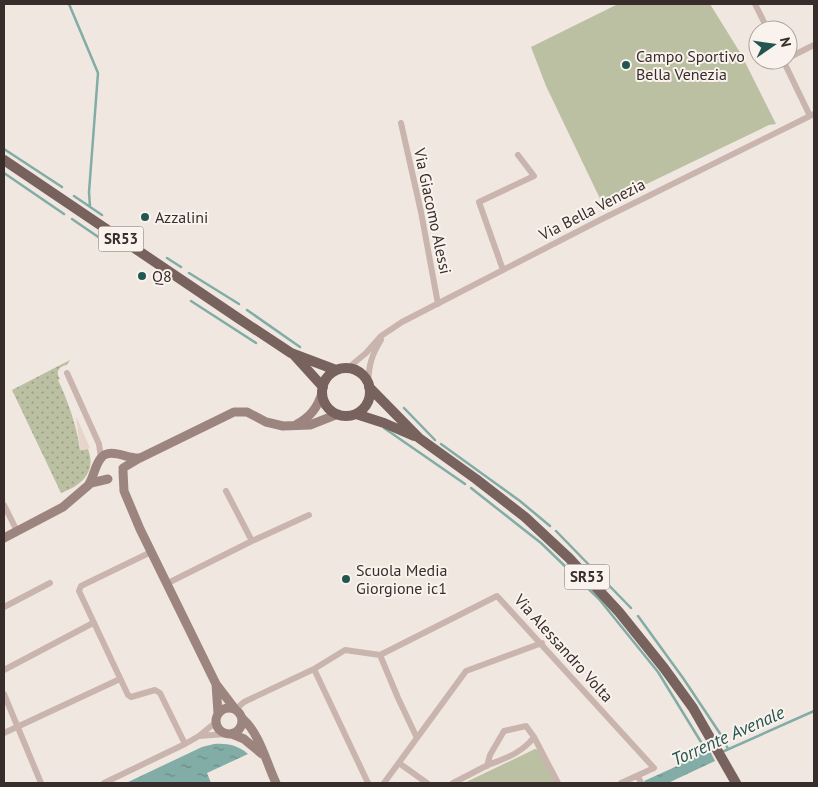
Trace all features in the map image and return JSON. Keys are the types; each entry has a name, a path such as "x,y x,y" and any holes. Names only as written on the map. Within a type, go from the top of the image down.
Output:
{"main road":[{"name":"SR53","path":"4,160 291,352 336,370"},
{"name":"SR53","path":"291,352 322,390 323,398 328,408 338,414 347,416 356,414 379,421 420,438"},
{"name":"SR53","path":"348,368 360,373 369,385 420,438 525,517 569,558 619,612 664,668 693,708 736,783"},
{"path":"322,390 330,374 336,370 348,368"},
{"path":"356,414 367,403 370,395 369,385"}],"street":[{"path":"755,4 763,20"},
{"path":"798,53 814,45"},
{"path":"789,70 812,115"},
{"name":"Via Bella Venezia","path":"348,368 385,333 438,304 602,219 812,115"},
{"name":"Via Giacomo Alessi","path":"401,123 421,212 438,304"},
{"path":"503,270 479,202 534,176 518,155"},
{"name":"Via Bella Venezia","path":"369,385 372,354 385,333"},
{"path":"67,373 99,444 100,474 124,491"},
{"path":"297,424 312,414 317,407 322,390"},
{"path":"4,538 63,507 89,484 98,480 118,477 123,470 140,457 234,412 247,412 270,424 283,426 310,425 338,414"},
{"path":"99,444 123,462 124,491 151,552 216,684 252,728 276,783"},
{"path":"89,484 99,461 113,454 140,457"},
{"path":"226,491 252,541"},
{"path":"4,505 17,531"},
{"path":"168,584 252,541 309,515"},
{"path":"151,552 81,586 79,591 128,695 131,697 148,690 155,690 160,693 185,744"},
{"path":"4,607 50,583"},
{"name":"Via Alessandro Volta","path":"380,655 497,596 542,643 654,768 640,781 621,783"},
{"path":"4,670 93,623"},
{"path":"384,783 466,671 542,643"},
{"path":"218,712 224,708 240,711 346,650 380,655 417,738"},
{"path":"314,669 368,783"},
{"path":"4,733 120,679"},
{"path":"216,684 218,712 216,722 220,731 244,739 264,756"},
{"path":"4,694 41,783"},
{"path":"199,736 236,732 241,726 240,711"},
{"path":"104,783 185,744 199,736 216,722"},
{"path":"487,766 490,755 504,731 526,726 534,737 558,783"},
{"path":"453,783 515,754 527,746 534,737"},
{"path":"399,764 427,783"}],"green space":[{"path":"618,4 710,4 741,54 776,124 769,125 603,205 546,86 531,47"},
{"path":"70,360 67,365 59,370 60,379 58,380 72,414 80,450 88,449 90,465 89,471 81,482 61,493 12,390"},
{"path":"535,749 539,750 557,783 464,783"}],"shaded area":[{"path":"76,416 90,448 88,449 80,450"}],"water":[{"path":"214,744 232,745 248,754 207,773 211,783 126,783 202,747"},
{"path":"708,747 715,761 668,783 646,783 644,781 675,767"}],"waterway":[{"path":"69,4 98,73 89,192 90,207"},
{"path":"4,149 62,187"},
{"path":"4,173 64,214"},
{"path":"74,196 102,215"},
{"path":"72,219 107,243"},
{"path":"167,258 181,267"},
{"path":"189,273 239,304"},
{"path":"191,301 256,343"},
{"path":"247,310 300,347"},
{"path":"404,408 435,440"},
{"path":"384,428 465,484"},
{"path":"441,444 520,501 550,526"},
{"path":"471,488 541,543 599,599 658,672 701,742"},
{"path":"556,531 631,608"},
{"path":"638,616 721,735"},
{"name":"Torrente Avenale","path":"722,752 814,711"},
{"name":"Torrente Avenale","path":"725,743 728,749"}],"place":[{"name":"Campo Sportivo Bella Venezia","path":"626,65"},
{"name":"Azzalini","path":"145,217"},
{"name":"Q8","path":"142,276"},
{"name":"Scuola Media Giorgione ic1","path":"346,579"}]}
